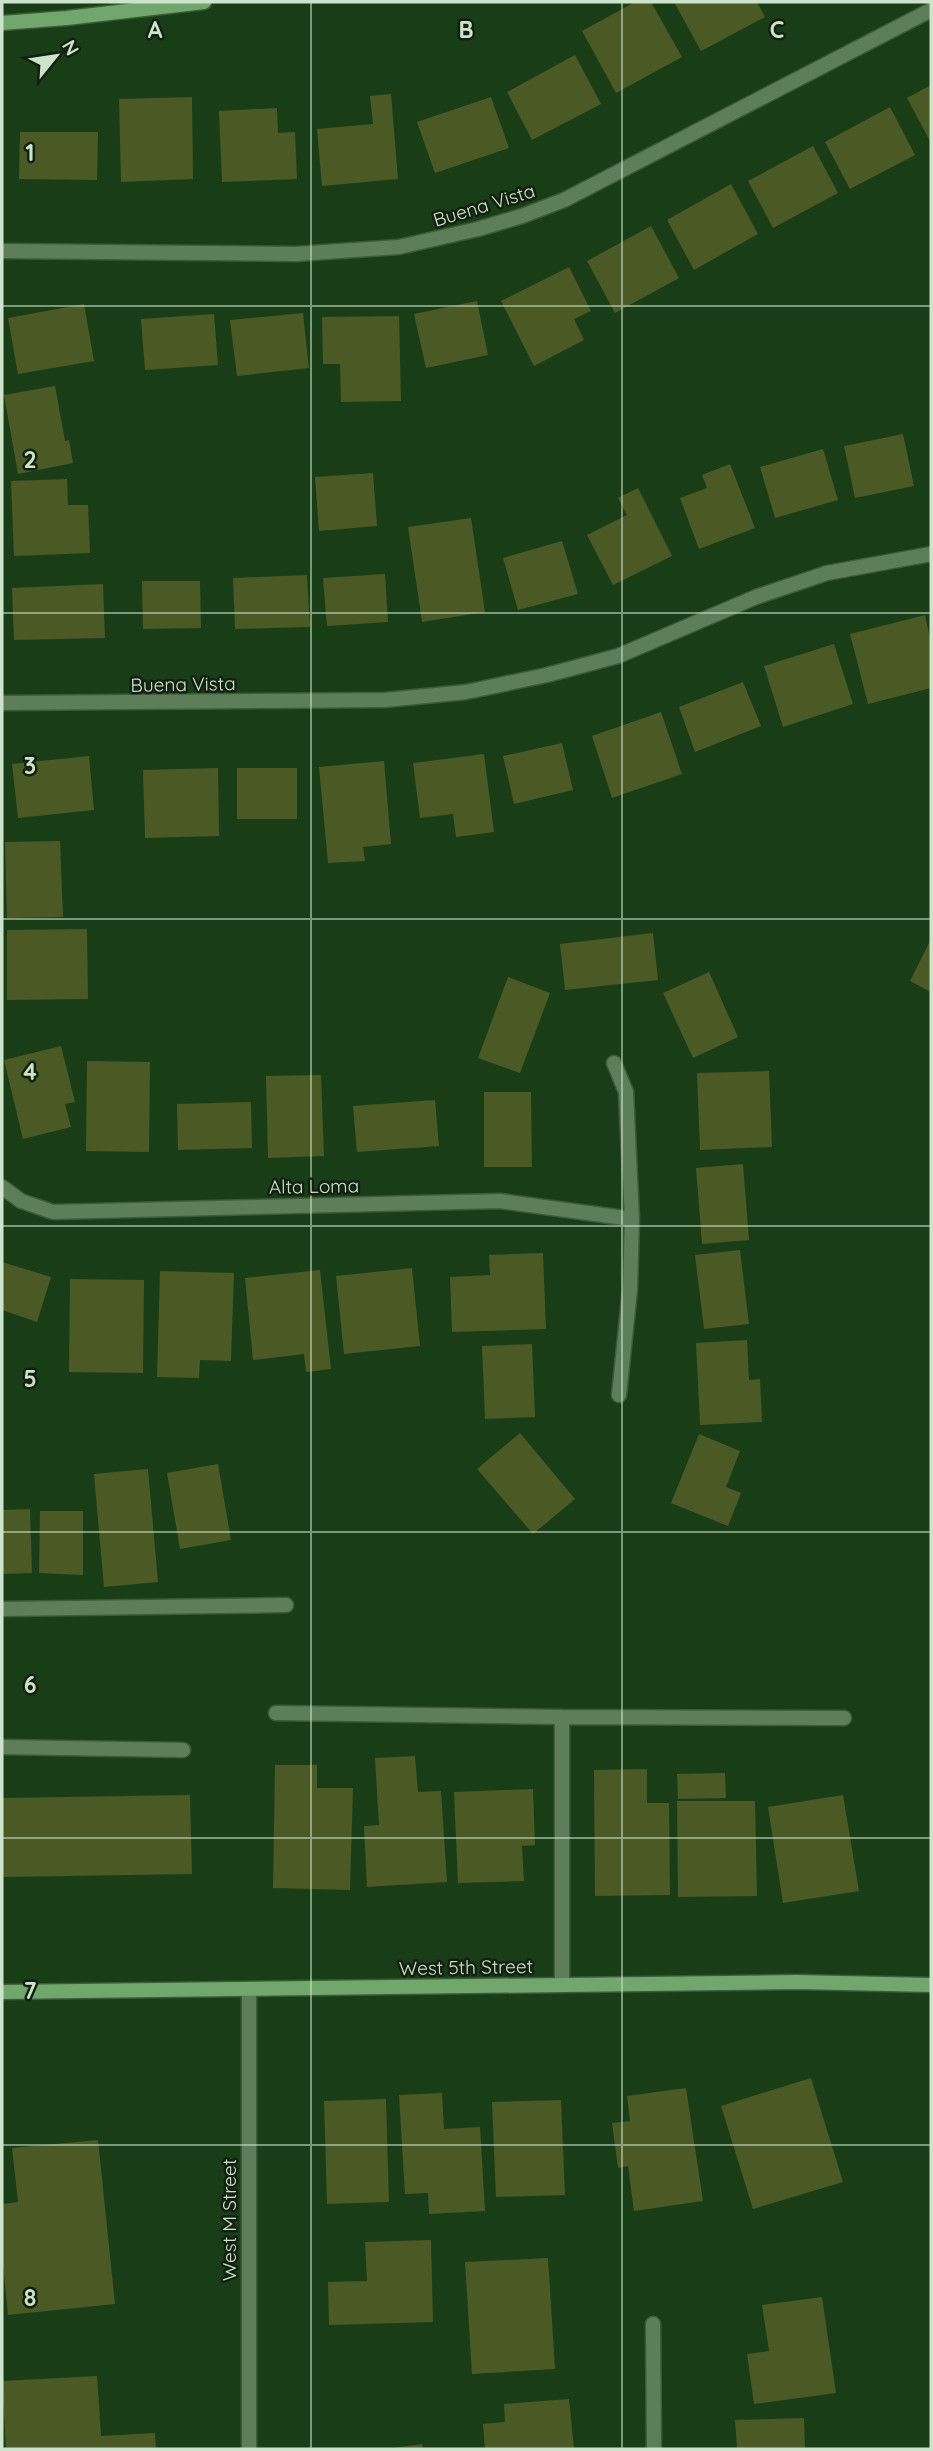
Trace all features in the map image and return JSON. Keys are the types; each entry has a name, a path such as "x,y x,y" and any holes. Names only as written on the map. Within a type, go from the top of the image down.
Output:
{"street":[{"path":"2,23 204,2"},
{"name":"Buena Vista","path":"2,251 296,254 399,247 442,239 522,216 564,200 931,10"},
{"name":"Buena Vista","path":"2,703 385,700 466,692 547,675 618,656 756,597 827,573 931,554"},
{"path":"614,1063 626,1092 632,1219 631,1289 619,1395"},
{"name":"Alta Loma","path":"2,1187 22,1201 53,1212 500,1201 632,1219"},
{"path":"2,1609 286,1605"},
{"path":"276,1713 844,1718"},
{"path":"562,1717 562,1984"},
{"path":"2,1747 183,1750"},
{"name":"West 5th Street","path":"2,1992 797,1982 931,1985"},
{"name":"West M Street","path":"248,1990 249,2449"},
{"path":"653,2324 654,2449"}],"building":[{"path":"635,2 651,2 682,57 616,93 582,31"},
{"path":"674,2 757,2 765,17 701,51"},
{"path":"575,55 601,104 532,140 507,92"},
{"path":"931,85 931,143 907,98"},
{"path":"391,94 398,179 322,186 317,129 373,124 370,96"},
{"path":"192,97 193,179 121,182 119,99"},
{"path":"491,97 509,148 435,173 417,122"},
{"path":"890,107 915,155 850,189 825,142"},
{"path":"277,108 278,133 295,132 297,179 222,182 219,111"},
{"path":"20,132 98,132 97,180 19,179"},
{"path":"813,146 838,193 773,228 748,181"},
{"path":"731,184 758,234 694,270 667,220"},
{"path":"651,226 679,278 615,313 587,261"},
{"path":"569,267 591,311 574,319 584,340 534,366 501,301"},
{"path":"477,301 488,355 426,368 414,314"},
{"path":"84,304 94,361 18,374 8,318"},
{"path":"303,313 309,368 237,376 230,320"},
{"path":"214,314 218,365 145,370 141,319"},
{"path":"399,316 401,401 341,402 340,364 323,364 322,317"},
{"path":"55,386 65,441 69,440 73,463 18,474 4,395"},
{"path":"903,434 914,486 855,498 844,446"},
{"path":"823,449 838,500 775,518 760,467"},
{"path":"730,464 755,528 699,549 680,498 707,488 702,475"},
{"path":"373,473 377,526 319,531 315,477"},
{"path":"67,479 68,505 88,505 90,553 14,556 11,481"},
{"path":"638,488 672,556 613,585 587,535 627,515 618,498"},
{"path":"471,518 485,612 422,622 408,527"},
{"path":"562,541 578,594 518,610 503,558"},
{"path":"385,574 388,622 327,626 323,578"},
{"path":"307,575 310,627 235,629 233,578"},
{"path":"142,581 200,581 201,628 143,629"},
{"path":"103,584 105,638 14,640 12,588"},
{"path":"925,615 931,642 931,688 868,704 850,634"},
{"path":"834,644 853,704 783,727 764,666"},
{"path":"743,682 761,726 695,752 679,707"},
{"path":"661,712 682,774 612,798 592,736"},
{"path":"562,743 573,790 514,804 503,756"},
{"path":"484,754 494,832 456,837 453,814 420,818 413,763"},
{"path":"89,756 94,810 18,818 12,764"},
{"path":"384,761 391,844 363,847 365,861 328,863 319,767"},
{"path":"218,768 219,836 145,838 143,770"},
{"path":"237,768 297,768 297,819 237,819"},
{"path":"60,841 63,917 7,918 5,842"},
{"path":"87,929 88,999 7,1000 7,930"},
{"path":"653,933 658,980 565,990 560,944"},
{"path":"931,939 931,992 910,981"},
{"path":"709,972 738,1037 693,1058 663,993"},
{"path":"508,977 550,993 520,1073 478,1058"},
{"path":"61,1046 75,1102 65,1104 71,1127 23,1139 4,1060"},
{"path":"87,1061 150,1062 149,1152 86,1151"},
{"path":"769,1071 772,1147 700,1150 697,1073"},
{"path":"321,1075 324,1156 268,1158 266,1076"},
{"path":"484,1092 531,1092 532,1167 484,1167"},
{"path":"435,1100 439,1146 357,1152 353,1106"},
{"path":"251,1102 252,1148 178,1150 177,1104"},
{"path":"743,1164 749,1240 702,1244 696,1168"},
{"path":"740,1250 749,1324 704,1329 695,1255"},
{"path":"543,1253 546,1329 452,1332 450,1277 490,1275 489,1255"},
{"path":"2,1262 51,1277 37,1322 2,1310"},
{"path":"412,1268 420,1346 344,1354 336,1276"},
{"path":"320,1270 331,1369 306,1372 304,1354 253,1360 245,1278"},
{"path":"160,1271 234,1273 231,1361 200,1360 199,1378 157,1377"},
{"path":"70,1279 144,1280 143,1373 69,1372"},
{"path":"747,1340 749,1380 760,1379 762,1422 700,1425 696,1343"},
{"path":"532,1344 535,1417 485,1419 482,1346"},
{"path":"520,1433 575,1499 533,1534 477,1469"},
{"path":"699,1434 740,1451 726,1487 741,1493 728,1526 671,1503"},
{"path":"218,1464 231,1540 180,1549 167,1473"},
{"path":"148,1469 158,1582 104,1587 94,1474"},
{"path":"30,1509 32,1573 2,1574 2,1510"},
{"path":"40,1511 83,1511 83,1575 39,1573"},
{"path":"415,1756 418,1792 441,1791 447,1882 367,1887 364,1826 379,1825 375,1758"},
{"path":"275,1765 317,1765 317,1788 353,1788 350,1890 273,1888"},
{"path":"647,1769 647,1803 669,1803 670,1895 595,1896 594,1770"},
{"path":"725,1773 726,1798 678,1799 677,1774"},
{"path":"533,1789 535,1845 522,1846 524,1881 458,1883 454,1792"},
{"path":"190,1795 192,1874 2,1877 2,1798"},
{"path":"843,1795 859,1891 783,1903 768,1807"},
{"path":"677,1801 755,1801 757,1896 678,1897"},
{"path":"811,2078 843,2182 753,2209 721,2106"},
{"path":"686,2088 703,2201 634,2211 628,2166 618,2168 612,2123 630,2121 627,2096"},
{"path":"442,2093 444,2129 480,2127 485,2211 429,2214 428,2193 405,2194 399,2095"},
{"path":"386,2099 389,2202 327,2204 324,2101"},
{"path":"561,2100 565,2195 496,2197 492,2102"},
{"path":"98,2140 115,2304 8,2315 2,2254 2,2204 18,2202 12,2148"},
{"path":"431,2240 433,2322 329,2325 328,2282 367,2281 365,2242"},
{"path":"548,2258 555,2369 472,2374 465,2262"},
{"path":"822,2297 836,2393 754,2404 747,2354 769,2351 762,2305"},
{"path":"97,2376 101,2436 155,2433 156,2449 6,2449 2,2381"},
{"path":"569,2399 574,2449 485,2449 483,2424 505,2422 504,2404"},
{"path":"804,2418 805,2449 737,2449 735,2420"},
{"path":"422,2444 423,2449 393,2449 393,2448"}]}
